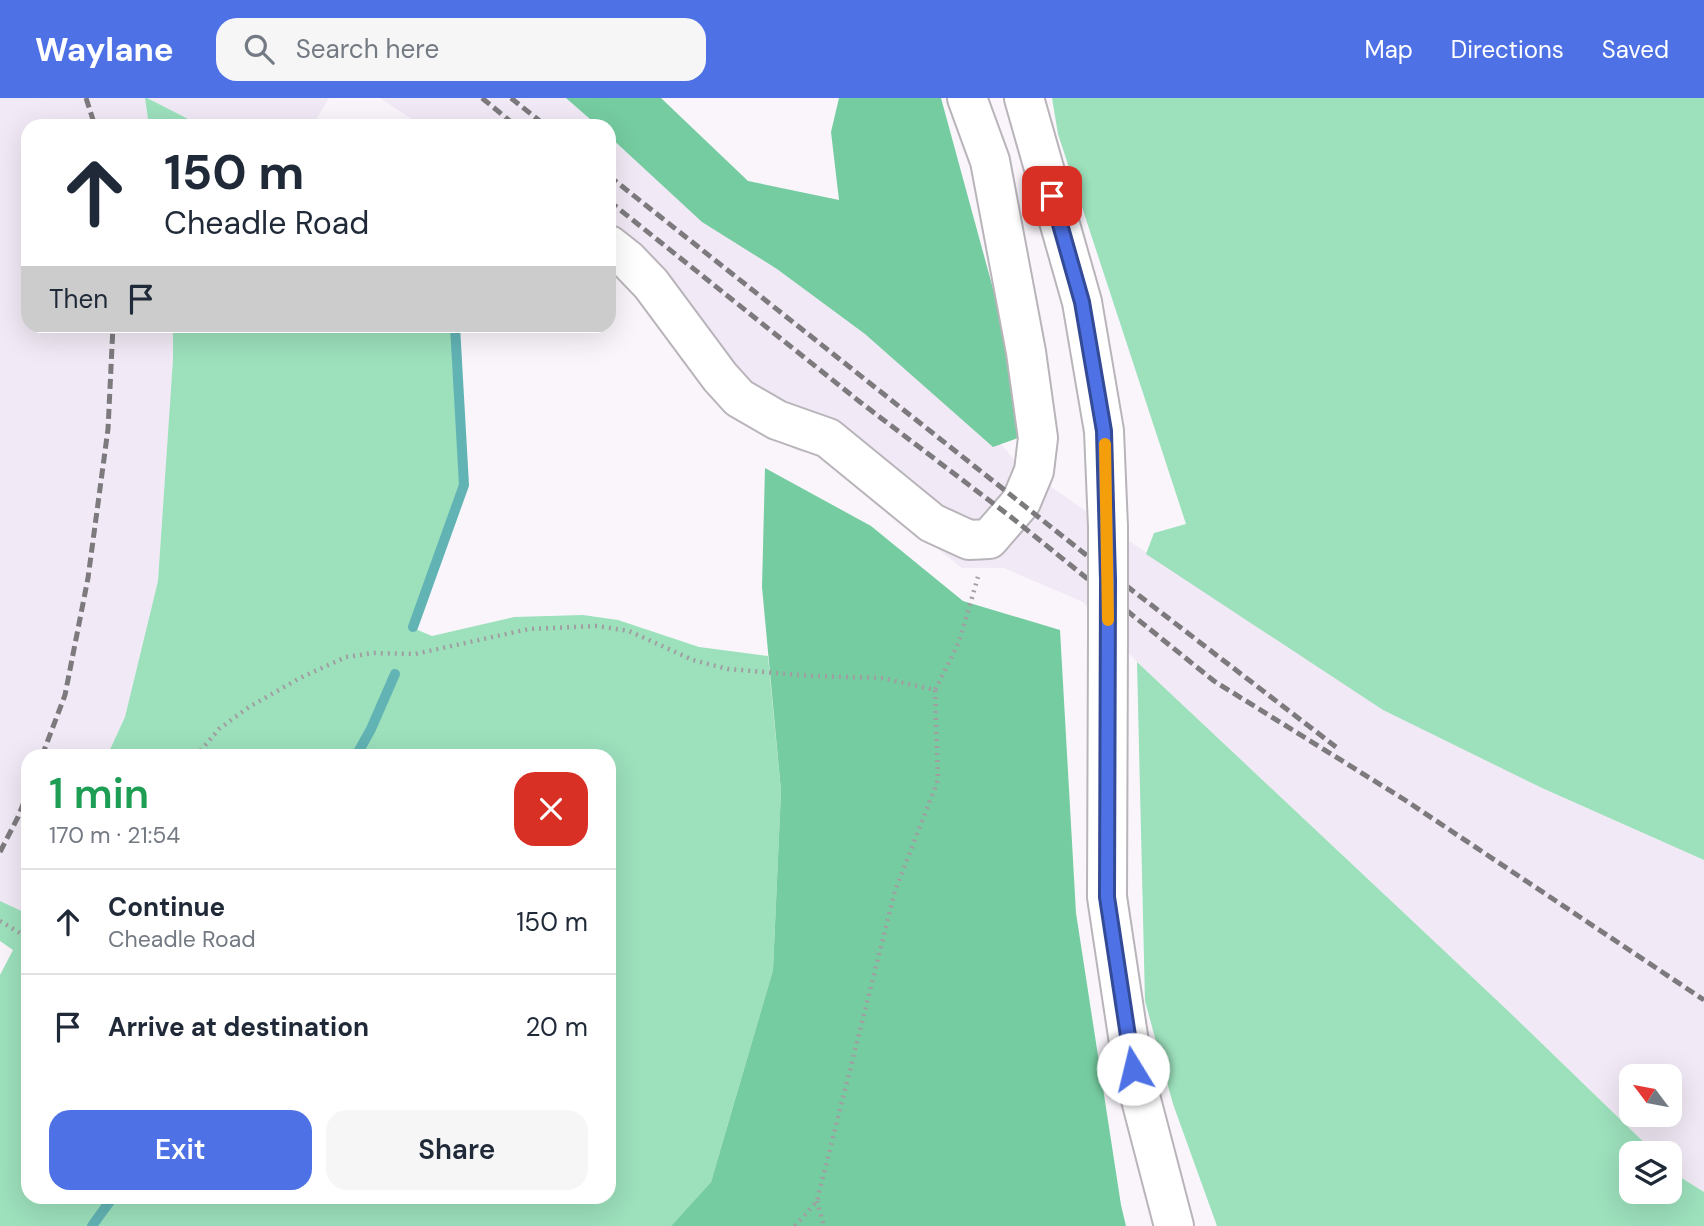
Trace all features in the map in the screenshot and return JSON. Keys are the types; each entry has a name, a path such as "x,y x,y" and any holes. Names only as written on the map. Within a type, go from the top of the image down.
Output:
{"main road":[{"path":"616,251 651,284 720,377 739,398 777,420 828,438 932,523 969,540 989,539 1021,502 1034,471 1038,439 1026,352 990,161 967,98"},
{"path":"1024,98 1082,302 1104,431 1108,527 1107,897 1133,1069 1174,1226"}],"path":[{"path":"795,1226 817,1201 895,891 938,780 935,690 959,642 989,539"},
{"path":"202,749 219,729 249,706 346,657 374,653 415,654 529,629 597,626 629,631 693,660 728,669 882,678 935,690"},
{"path":"0,921 21,934"},
{"path":"817,1201 824,1226"}],"shaded area":[{"path":"0,98 145,98 148,119 21,119 21,333 173,333 173,359 158,581 125,717 110,749 21,749 21,911 0,901"},
{"path":"147,98 329,98 316,119 188,119"},
{"path":"380,98 620,98 913,337 1015,461 1108,527 1383,710 1542,788 1704,860 1704,1192 1682,1178 1682,1141 1643,1141 1628,1127 1682,1127 1682,1064 1619,1064 1619,1118 1137,662 1083,602 1004,568 962,568 819,455 797,451 725,398 639,296 616,274 616,119 412,119"}],"green space":[{"path":"145,98 188,119 148,119"},
{"path":"566,98 661,98 748,181 839,200 831,132 839,98 941,98 1025,406 1026,435 993,447 865,334 777,269 702,222 616,142 616,119 590,119"},
{"path":"1052,98 1704,98 1704,860 1542,788 1383,710 1146,554 1154,533 1186,524 1058,134"},
{"path":"173,333 455,333 464,485 413,628 432,636 514,617 583,615 618,620 699,647 768,656 781,791 773,970 711,1182 671,1226 0,1226 0,975 13,950 0,941 0,901 21,911 21,1204 616,1204 616,749 110,749 125,717 158,581"},
{"path":"765,468 871,526 963,601 1060,630 1076,913 1126,1226 671,1226 711,1182 773,970 781,791 762,587"},
{"path":"1137,662 1505,1008 1619,1118 1619,1127 1628,1127 1643,1141 1619,1141 1619,1204 1682,1204 1682,1178 1704,1192 1704,1226 1217,1226 1173,1104 1145,1001"}],"waterway":[{"path":"413,627 464,485 455,333"},
{"path":"360,749 395,674"},
{"path":"92,1226 108,1204"}],"railway":[{"path":"86,98 93,119"},
{"path":"482,98 508,119"},
{"path":"511,98 537,119"},
{"path":"616,182 1085,554 1336,747"},
{"path":"616,207 860,402 1011,517 1214,681 1405,800 1704,1000"},
{"path":"45,749 65,695 88,578 108,429 113,333"},
{"path":"0,852 21,810"}],"slow traffic":[{"path":"1105,444 1108,620"}],"route":[{"path":"1052,196 1082,302 1104,431 1108,527 1107,897 1133,1069"}]}
